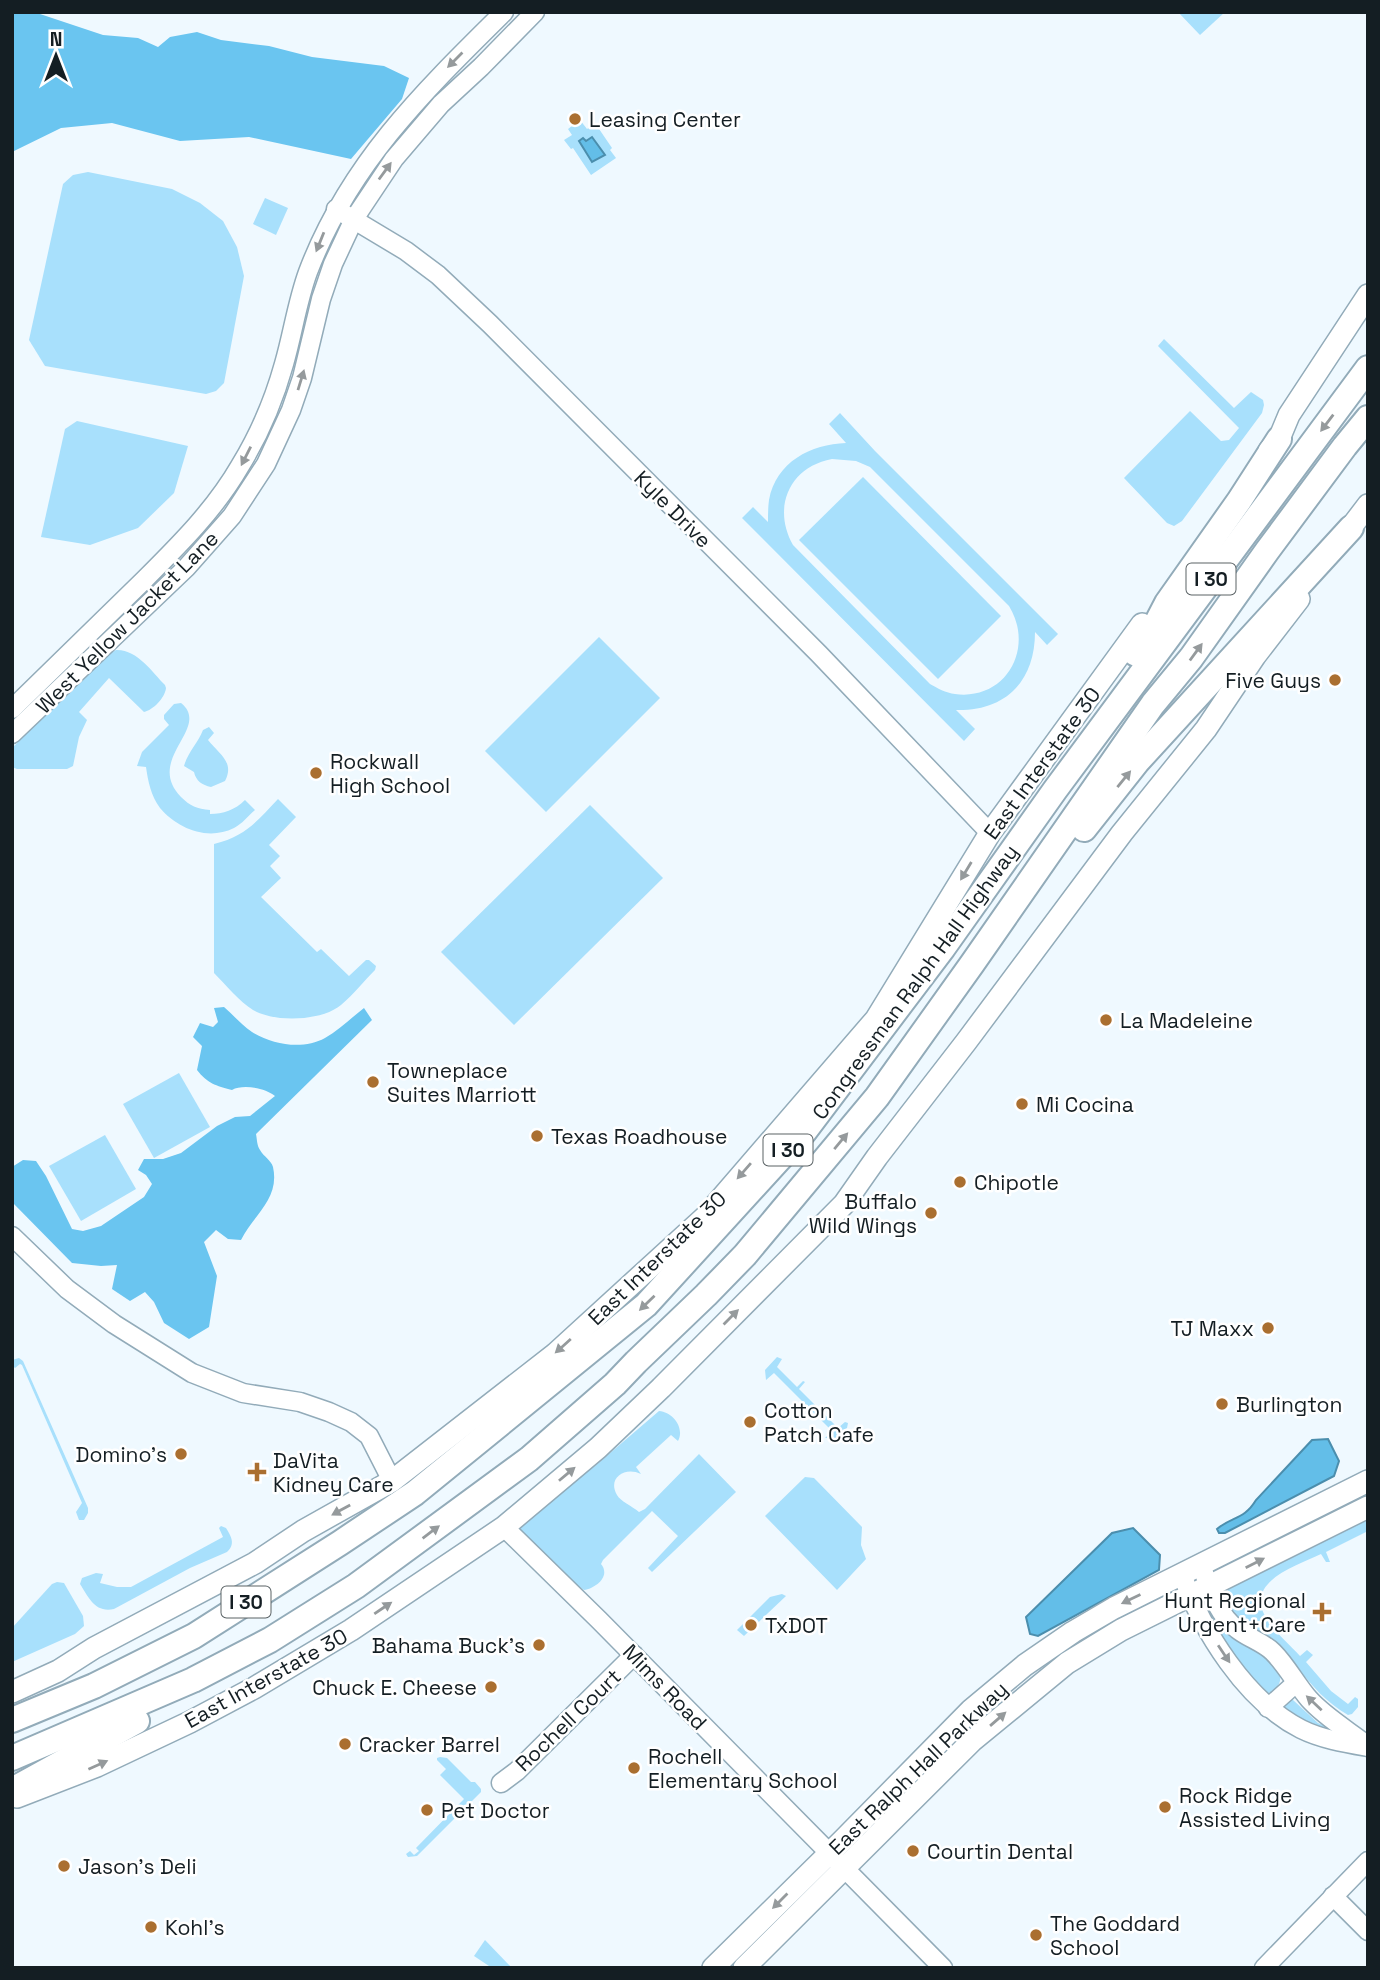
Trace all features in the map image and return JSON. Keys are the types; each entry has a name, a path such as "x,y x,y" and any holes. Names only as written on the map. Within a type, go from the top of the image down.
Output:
{"highway":[{"name":"Congressman Ralph Hall Highway","path":"12,1720 94,1686 194,1636 415,1493 646,1305 804,1132 943,948 1055,790 1368,368"},
{"name":"Congressman Ralph Hall Highway","path":"12,1758 193,1681 270,1640 356,1586 529,1459 615,1384 706,1295 745,1255 877,1097 1153,704 1191,658 1267,551 1368,418"},
{"path":"1055,790 1080,738 1154,628 1167,603 1279,439"},
{"path":"972,964 1137,762 1351,528"},
{"path":"12,1701 57,1688 118,1663 327,1544 417,1480 462,1456"},
{"path":"12,1790 262,1651 356,1586"}],"main road":[{"name":"East Interstate 30","path":"12,1692 58,1671 94,1647 256,1563 303,1531 392,1481 555,1354 705,1217 876,1018 989,833 1134,636 1187,557 1279,439 1289,415 1368,295"},
{"name":"East Interstate 30","path":"12,1799 97,1766 190,1722 254,1688 351,1630 504,1527 598,1448 844,1205 877,1157 1122,833 1206,729 1255,656 1368,505"},
{"name":"East Ralph Hall Parkway","path":"744,1968 971,1710 1025,1665 1114,1608 1368,1481"},
{"name":"East Ralph Hall Parkway","path":"713,1968 972,1741 1059,1670 1121,1630 1368,1507"}],"street":[{"name":"West Yellow Jacket Lane","path":"12,709 168,556 214,506 230,483 267,413 284,365 299,296 336,209 360,172 405,113 504,12"},
{"name":"West Yellow Jacket Lane","path":"12,734 186,568 232,516 265,464 291,411 325,288 354,219 394,159 441,104 535,12"},
{"name":"Kyle Drive","path":"336,209 405,251 438,275 490,324 819,654 989,833"},
{"path":"12,1236 76,1296 114,1324 192,1373 243,1393 300,1402 351,1422 369,1436 392,1481"},
{"name":"Mims Road","path":"504,1527 943,1968"},
{"path":"1191,1569 1209,1586 1222,1614 1237,1629 1270,1649 1283,1662 1311,1702 1368,1746"},
{"path":"1191,1569 1190,1595 1224,1655 1268,1708 1301,1729 1333,1740 1368,1746"},
{"name":"Rochell Court","path":"500,1783 517,1771 634,1655"},
{"path":"1268,1708 1296,1683"},
{"path":"1264,1968 1368,1861"},
{"path":"1333,1896 1368,1931"}],"shaded area":[{"path":"12,12 34,12 103,35 138,38 158,47 170,37 197,32 221,40 269,46 312,57 384,66 409,78 402,99 351,159 249,137 180,141 112,123 61,128 12,152"},
{"path":"1178,12 1225,12 1200,35"},
{"path":"580,120 587,129 595,123 616,158 591,175 573,148 564,140 572,135 568,129"},
{"path":"592,137 605,155 592,162 579,141"},
{"path":"88,172 172,189 200,203 223,221 237,247 244,276 224,383 216,391 206,394 45,366 29,340 63,184 73,175"},
{"path":"265,198 288,208 276,235 253,224"},
{"path":"1164,339 1234,408 1251,392 1263,400 1264,405 1262,413 1182,521 1174,526 1167,523 1124,478 1190,411 1221,441 1229,440 1239,428 1158,346"},
{"path":"840,413 1058,634 1047,645 1035,632 1030,665 1014,690 1003,699 974,709 956,710 975,729 964,741 742,518 753,507 768,522 769,500 773,487 787,466 808,451 846,443 829,424","holes":["832,459 856,461 870,467 1009,606 1019,638 1017,654 1011,668 989,689 973,694 955,694 930,684 793,545 784,517 788,491 795,480 817,463"]},
{"path":"77,421 188,446 174,493 138,528 90,545 41,537 65,429"},
{"path":"863,477 1001,616 938,679 799,540"},
{"path":"599,637 660,698 546,812 485,751"},
{"path":"116,650 137,657 165,685 165,692 158,703 144,712 109,678 79,712 87,720 79,737 73,766 67,769 12,767 12,748 108,654"},
{"path":"181,703 188,713 189,723 170,770 172,783 181,797 197,808 210,810 210,814 229,811 245,800 255,810 234,828 224,832 194,831 176,822 157,803 150,788 146,767 137,766 142,752 169,725 164,715 174,704"},
{"path":"209,727 214,733 208,740 227,763 228,769 225,781 211,787 200,782 194,772 184,766 203,730"},
{"path":"278,799 296,817 269,845 280,856 270,866 281,878 261,897 317,952 321,949 349,976 366,960 376,966 341,1005 311,1017 273,1017 253,1010 214,973 214,844 243,832"},
{"path":"590,805 663,878 514,1025 441,952"},
{"path":"224,1007 252,1032 279,1043 298,1045 325,1038 364,1008 372,1020 256,1134 259,1148 273,1167 273,1188 265,1206 241,1240 228,1239 216,1230 204,1242 217,1276 209,1327 189,1339 164,1323 154,1302 145,1292 130,1301 112,1289 117,1265 72,1263 12,1202 12,1167 23,1160 36,1161 72,1229 83,1231 101,1226 144,1197 152,1184 146,1175 138,1170 144,1159 163,1159 181,1153 217,1126 235,1117 250,1116 275,1096 254,1088 232,1090 221,1087 208,1081 197,1070 202,1046 193,1037 200,1023 213,1027 218,1022 214,1008"},
{"path":"179,1073 210,1127 154,1158 123,1104"},
{"path":"105,1135 136,1189 81,1221 49,1166"},
{"path":"777,1357 782,1359 777,1367 797,1387 805,1382 799,1389 838,1428 845,1422 848,1423 847,1428 837,1438 825,1438 832,1431 774,1373 766,1380 765,1370"},
{"path":"19,1358 23,1361 88,1508 84,1520 79,1520 76,1512 82,1503 22,1365 15,1368 12,1365 12,1360"},
{"path":"659,1411 669,1414 679,1426 678,1441 671,1435 636,1467 641,1474 629,1472 619,1475 614,1483 619,1497 639,1512 645,1509 699,1454 736,1492 652,1572 648,1568 678,1536 652,1511 603,1560 601,1564 604,1573 601,1581 584,1590 530,1554 520,1534 521,1525 538,1503 595,1466"},
{"path":"1328,1439 1339,1461 1334,1476 1225,1533 1219,1533 1217,1529 1222,1525 1247,1511 1312,1440"},
{"path":"805,1477 814,1478 862,1527 861,1545 866,1559 837,1590 765,1516"},
{"path":"1368,1518 1368,1531 1326,1552 1330,1562 1326,1562 1321,1554 1278,1575 1263,1592 1261,1602 1264,1614 1280,1636 1300,1656 1307,1650 1313,1655 1306,1662 1331,1691 1348,1704 1355,1697 1358,1699 1358,1707 1348,1715 1320,1694 1279,1644 1240,1618 1225,1596 1230,1586"},
{"path":"219,1528 226,1528 232,1540 227,1552 190,1568 114,1609 97,1607 80,1584 82,1578 96,1573 103,1574 100,1583 131,1587 223,1537"},
{"path":"1133,1528 1160,1555 1159,1570 1038,1636 1030,1634 1026,1617 1112,1533"},
{"path":"64,1583 83,1616 84,1626 75,1634 12,1662 12,1628 52,1584"},
{"path":"782,1594 786,1596 744,1636 737,1630 770,1597"},
{"path":"1205,1600 1227,1632 1277,1668 1280,1676 1277,1688 1266,1694 1226,1651 1202,1601"},
{"path":"1289,1699 1318,1723 1337,1733 1291,1714 1282,1704"},
{"path":"440,1757 447,1758 471,1782 475,1782 481,1792 417,1856 408,1857 406,1854 410,1851 414,1855 419,1851 416,1848 464,1799 440,1775 446,1769 437,1760"},
{"path":"485,1940 512,1968 492,1968 474,1956"}],"place":[{"name":"Leasing Center","path":"575,119"},
{"name":"Five Guys","path":"1335,680"},
{"name":"Rockwall High School","path":"316,773"},
{"name":"La Madeleine","path":"1106,1020"},
{"name":"Towneplace Suites Marriott","path":"373,1082"},
{"name":"Mi Cocina","path":"1022,1104"},
{"name":"Texas Roadhouse","path":"537,1136"},
{"name":"Chipotle","path":"960,1182"},
{"name":"Buffalo Wild Wings","path":"931,1213"},
{"name":"TJ Maxx","path":"1268,1328"},
{"name":"Burlington","path":"1222,1404"},
{"name":"Cotton Patch Cafe","path":"750,1422"},
{"name":"Domino's","path":"181,1454"},
{"name":"DaVita Kidney Care","path":"257,1472"},
{"name":"Hunt Regional Urgent+Care","path":"1322,1612"},
{"name":"TxDOT","path":"751,1625"},
{"name":"Bahama Buck's","path":"539,1645"},
{"name":"Chuck E. Cheese","path":"491,1687"},
{"name":"Cracker Barrel","path":"345,1744"},
{"name":"Rochell Elementary School","path":"634,1768"},
{"name":"Rock Ridge Assisted Living","path":"1165,1807"},
{"name":"Pet Doctor","path":"427,1810"},
{"name":"Courtin Dental","path":"913,1851"},
{"name":"Jason's Deli","path":"64,1866"},
{"name":"Kohl's","path":"151,1927"},
{"name":"The Goddard School","path":"1036,1935"}]}
